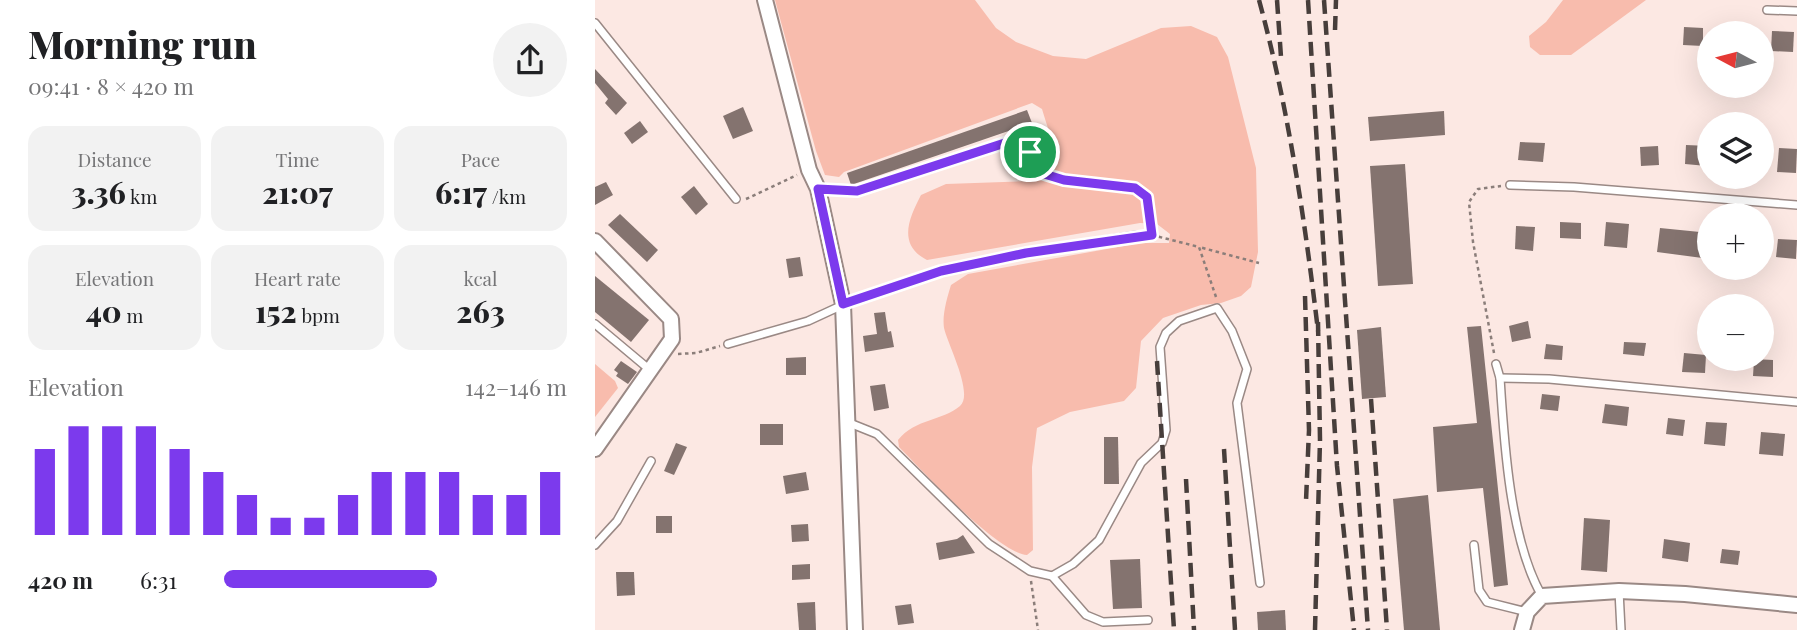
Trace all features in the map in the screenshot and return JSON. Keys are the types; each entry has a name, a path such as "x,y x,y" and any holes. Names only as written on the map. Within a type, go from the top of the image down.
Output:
{"street":[{"path":"765,0 809,170 818,189 843,304 855,630"},
{"path":"595,241 671,319 672,340 595,449"},
{"path":"1522,630 1527,612 1542,596 1619,591 1685,594 1797,605"}],"lane":[{"path":"1767,10 1797,11"},
{"path":"595,23 736,199"},
{"path":"818,189 857,191 1017,139"},
{"path":"1510,185 1574,187 1797,205"},
{"path":"728,344 808,321 843,304 941,271 1026,253 1138,235"},
{"path":"1052,576 1073,564 1099,540 1141,463 1162,443 1166,430 1160,347 1166,333 1179,321 1217,308 1232,331 1247,369 1237,403 1260,583"},
{"path":"595,324 650,370"},
{"path":"1496,363 1512,492 1525,556 1542,596"},
{"path":"1500,379 1549,379 1797,402"},
{"path":"848,422 877,435 989,544 1030,571 1052,576 1086,615 1103,622 1148,620"},
{"path":"595,545 617,521 651,461"},
{"path":"1474,545 1479,590 1487,602 1527,612"},
{"path":"1619,591 1621,630"}],"path":[{"path":"1017,139 1030,152 1041,173 1064,180 1135,188 1141,192 1147,197 1151,209 1152,235"},
{"path":"736,199 747,199 809,170"},
{"path":"1496,363 1473,242 1469,202 1478,189 1510,185"},
{"path":"1138,235 1152,235 1259,263"},
{"path":"1199,247 1216,290 1217,308"},
{"path":"661,355 696,353 728,344"},
{"path":"1030,571 1038,630"}],"shaded area":[{"path":"775,0 975,0 996,28 1016,42 1053,56 1086,59 1161,28 1191,26 1217,37 1228,57 1256,168 1258,252 1251,287 1241,296 1221,303 1201,305 1163,318 1141,341 1136,388 1124,401 1070,412 1037,428 1032,467 1033,550 1027,555 997,540 979,526 899,447 898,440 905,433 946,415 960,406 963,400 964,391 959,369 944,328 944,312 951,285 968,274 1140,243 1169,243 1170,234 1157,224 1140,223 927,260 912,247 908,230 921,195 946,184 1031,181 1051,155 1052,141 1042,109 1032,103 844,172 839,177 825,175"},
{"path":"1563,0 1646,0 1571,55 1540,55 1530,47 1529,36 1546,22"},
{"path":"595,364 615,381 618,388 595,417"}],"building":[{"path":"1684,27 1697,28 1697,46 1683,45"},
{"path":"1775,31 1794,32 1793,52 1775,51"},
{"path":"595,69 627,103 616,115 605,103 608,99 595,83"},
{"path":"743,107 753,131 733,139 723,116"},
{"path":"1027,110 1032,123 851,185 847,173"},
{"path":"1444,111 1445,135 1370,141 1368,117"},
{"path":"640,121 648,132 632,144 624,133"},
{"path":"1520,142 1545,143 1543,162 1518,160"},
{"path":"1686,145 1697,145 1697,165 1685,164"},
{"path":"1658,146 1659,165 1641,166 1640,147"},
{"path":"1779,148 1797,149 1796,173 1777,172"},
{"path":"1405,164 1413,284 1378,286 1370,166"},
{"path":"606,182 613,195 595,205 595,187"},
{"path":"694,186 708,204 696,215 681,197"},
{"path":"620,214 658,250 647,262 608,225"},
{"path":"1560,222 1581,223 1581,239 1560,238"},
{"path":"1606,222 1629,224 1627,248 1604,246"},
{"path":"1516,226 1535,227 1533,251 1515,249"},
{"path":"1660,228 1697,232 1697,257 1657,252"},
{"path":"1778,239 1797,240 1796,259 1776,257"},
{"path":"800,257 803,276 789,278 786,259"},
{"path":"595,276 649,320 631,342 595,312"},
{"path":"885,312 894,347 865,352 863,336 877,334 874,313"},
{"path":"1528,321 1531,338 1512,342 1509,326"},
{"path":"1481,326 1508,585 1494,587 1483,488 1437,492 1433,427 1477,423 1467,327"},
{"path":"1381,327 1386,397 1362,399 1357,330"},
{"path":"1624,342 1646,343 1644,356 1623,354"},
{"path":"1546,344 1563,346 1562,360 1544,359"},
{"path":"1684,353 1697,354 1697,371 1705,373 1682,372"},
{"path":"806,357 806,375 786,375 786,358"},
{"path":"621,361 637,372 628,384 616,376 618,373 614,370"},
{"path":"1753,371 1773,371 1773,377 1753,376"},
{"path":"885,384 889,408 874,411 870,386"},
{"path":"1542,394 1560,396 1558,411 1540,409"},
{"path":"1605,404 1629,407 1627,426 1602,423"},
{"path":"1668,418 1685,420 1683,436 1666,434"},
{"path":"1706,422 1727,423 1725,446 1704,444"},
{"path":"760,424 783,424 783,445 760,445"},
{"path":"1761,432 1785,434 1783,456 1759,454"},
{"path":"1104,437 1118,437 1119,484 1104,484"},
{"path":"676,443 687,447 674,475 664,471"},
{"path":"806,472 809,490 786,494 783,476"},
{"path":"1428,495 1440,630 1404,630 1393,499"},
{"path":"656,516 672,516 672,533 656,533"},
{"path":"1584,518 1610,520 1607,572 1581,570"},
{"path":"808,524 809,541 792,542 791,525"},
{"path":"963,535 975,553 939,560 936,543 957,539"},
{"path":"1664,539 1690,543 1688,562 1662,558"},
{"path":"1722,549 1740,551 1738,565 1720,563"},
{"path":"1140,559 1142,608 1113,609 1110,560"},
{"path":"810,564 810,579 792,580 792,565"},
{"path":"616,572 634,572 635,595 617,596"},
{"path":"815,602 816,630 799,630 797,603"},
{"path":"911,604 914,623 898,625 895,606"},
{"path":"1285,610 1286,630 1258,630 1257,612"}],"railway":[{"path":"1259,0 1279,81 1295,164 1318,331"},
{"path":"1277,0 1281,57"},
{"path":"1308,0 1337,466 1354,630"},
{"path":"1324,0 1368,630"},
{"path":"1335,30 1336,0"},
{"path":"1305,296 1309,430 1306,501"},
{"path":"1315,630 1320,440 1318,322"},
{"path":"1157,361 1174,630"},
{"path":"1371,399 1387,630"},
{"path":"1224,449 1235,630"},
{"path":"1186,479 1194,630"}],"route":[{"path":"1017,139 1030,152 1041,173 1064,180 1135,188 1147,197 1151,209 1152,235 1026,253 941,271 843,304 818,189 857,191 1017,139"}]}
